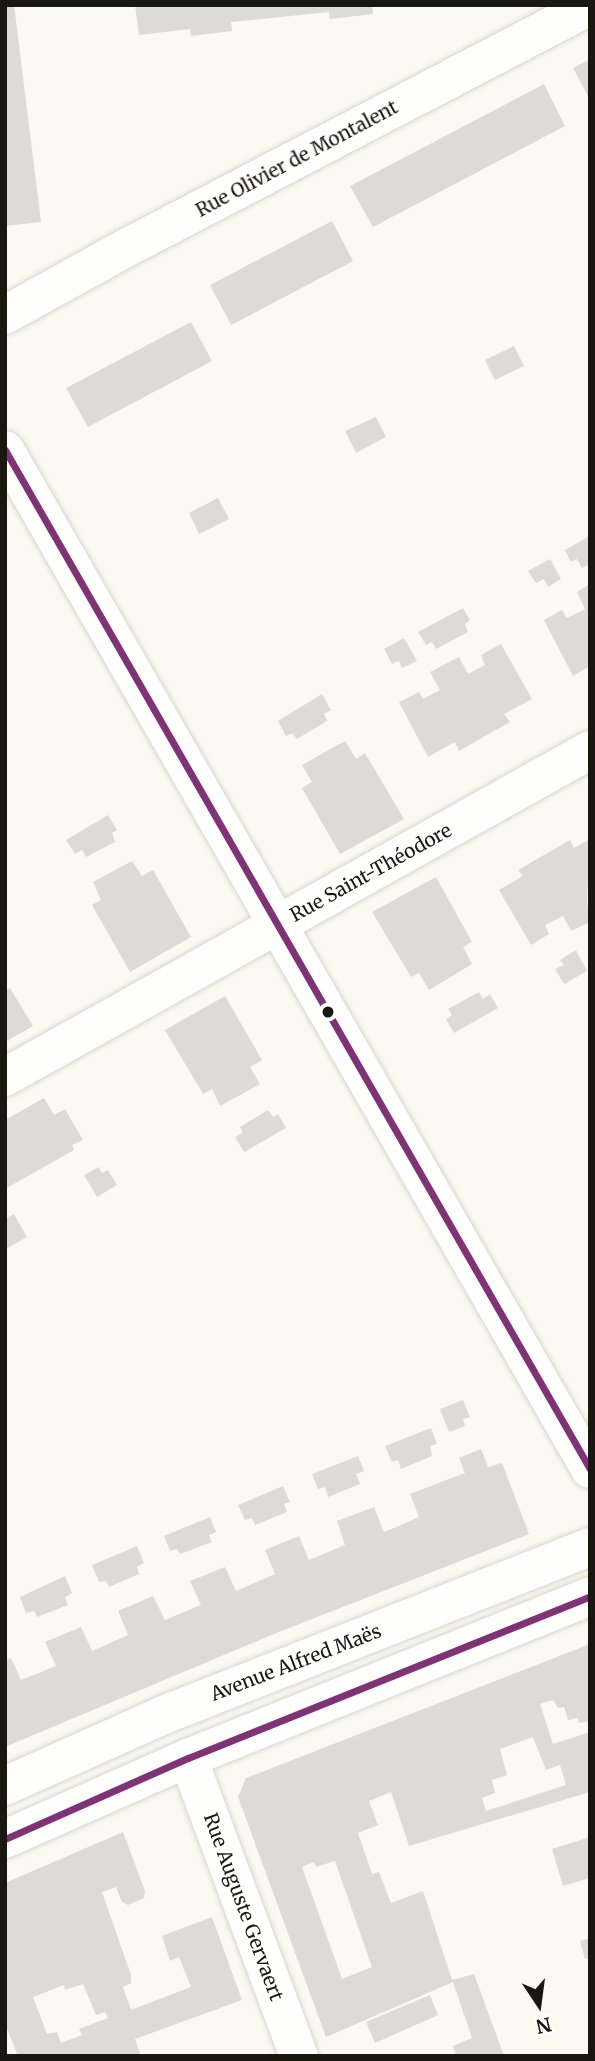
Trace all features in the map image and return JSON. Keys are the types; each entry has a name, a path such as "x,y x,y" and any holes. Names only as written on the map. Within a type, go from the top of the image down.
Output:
{"street":[{"name":"Rue Olivier de Montalent","path":"5,315 126,248 590,6"},
{"path":"5,450 590,1469"},
{"name":"Rue Saint-Théodore","path":"5,1076 590,750"},
{"name":"Avenue Alfred Maës","path":"5,1786 166,1714 590,1547"},
{"path":"5,1839 188,1758 590,1596"},
{"name":"Rue Auguste Gervaert","path":"188,1758 299,2056"}],"building":[{"path":"5,5 14,5 41,222 5,226"},
{"path":"135,5 372,5 373,14 330,19 329,12 231,22 232,31 191,36 190,29 139,35"},
{"path":"590,59 590,100 573,68"},
{"path":"544,84 565,126 373,227 350,186"},
{"path":"332,221 353,261 231,325 210,285"},
{"path":"191,322 212,361 88,427 66,388"},
{"path":"514,346 524,366 495,380 485,360"},
{"path":"376,417 386,437 356,453 345,431"},
{"path":"218,498 229,519 199,534 189,513"},
{"path":"590,536 590,564 582,568 577,559 571,562 565,550"},
{"path":"550,559 561,579 548,587 544,579 536,583 528,571"},
{"path":"590,584 590,666 573,676 544,620 562,610 567,618 585,609 577,592"},
{"path":"463,608 470,620 465,624 468,632 436,649 432,642 426,645 418,632"},
{"path":"404,638 417,661 402,668 399,661 392,664 384,649"},
{"path":"501,644 532,699 504,714 510,722 459,751 455,742 428,757 399,702 419,692 423,699 440,690 430,672 459,657 468,674 485,665 481,655"},
{"path":"322,694 331,710 324,714 327,721 297,739 292,733 286,736 278,721"},
{"path":"345,741 356,759 365,753 404,819 340,854 302,788 312,782 302,765"},
{"path":"108,815 117,830 112,833 115,842 86,857 82,850 75,854 66,840"},
{"path":"590,839 587,901 590,922 571,931 563,916 545,925 549,934 531,945 499,890 523,876 518,870 570,840 574,848"},
{"path":"132,861 142,876 153,870 191,937 130,972 92,905 101,900 93,882"},
{"path":"436,877 472,942 463,947 472,964 429,990 419,973 411,977 372,912"},
{"path":"576,950 587,971 564,984 555,969 564,965 560,960"},
{"path":"10,988 33,1026 5,1042 5,991"},
{"path":"479,992 483,999 490,994 498,1008 454,1033 446,1019 452,1015 448,1009"},
{"path":"225,996 262,1060 250,1067 260,1084 220,1106 212,1089 203,1094 165,1030"},
{"path":"44,1098 54,1115 65,1109 83,1140 72,1145 74,1150 5,1189 5,1120"},
{"path":"268,1110 273,1117 278,1114 286,1128 244,1152 235,1137 243,1133 240,1127"},
{"path":"99,1167 102,1173 108,1170 117,1185 97,1197 84,1175"},
{"path":"14,1214 27,1237 6,1249 5,1219"},
{"path":"463,1400 470,1417 463,1419 465,1426 449,1432 440,1409"},
{"path":"431,1428 437,1444 430,1446 432,1456 401,1469 398,1460 392,1462 385,1446"},
{"path":"481,1449 488,1467 502,1463 529,1534 274,1634 5,1747 5,1660 11,1658 21,1680 56,1666 45,1642 81,1627 92,1651 128,1635 118,1611 153,1596 165,1620 201,1605 190,1581 225,1567 236,1591 275,1574 265,1550 299,1536 309,1560 345,1545 337,1521 374,1507 384,1532 401,1525 419,1517 410,1494 465,1473 459,1458"},
{"path":"358,1456 364,1471 356,1474 360,1484 328,1497 325,1487 318,1489 312,1474"},
{"path":"283,1486 290,1502 284,1504 287,1512 255,1525 252,1518 245,1520 238,1505"},
{"path":"210,1517 216,1532 209,1535 212,1542 180,1554 177,1549 170,1551 164,1536"},
{"path":"137,1546 144,1563 137,1567 139,1574 109,1587 106,1581 99,1582 92,1565"},
{"path":"65,1576 72,1593 65,1597 68,1605 37,1617 34,1611 26,1613 20,1597"},
{"path":"590,1644 590,1721 579,1723 577,1718 568,1720 564,1707 558,1708 553,1700 540,1704 553,1744 590,1732 590,1792 409,1846 391,1792 369,1801 378,1825 358,1833 372,1874 379,1872 391,1903 423,1891 452,1980 474,1974 504,2056 456,2056 453,2046 472,2038 453,1982 326,2037 238,1797 246,1778","holes":["533,1737 546,1770 560,1765 566,1785 486,1811 482,1798 495,1793 492,1780 507,1775 500,1749","335,1861 372,1967 342,1979 302,1867 314,1862 316,1867"]},
{"path":"123,1832 145,1891 144,1898 128,1905 122,1902 116,1887 102,1892 131,1975 131,1983 123,1987 131,2010 191,1987 179,1957 170,1961 162,1936 212,1917 242,2000 135,2039 141,2056 18,2056 5,2024 5,1883","holes":["83,1984 96,2015 105,2012 108,2018 79,2029 82,2035 61,2043 57,2032 47,2034 33,1997 64,1985 65,1990"]},
{"path":"590,1837 590,1878 563,1886 552,1849"},
{"path":"590,1938 590,1958 585,1959 580,1941"},
{"path":"430,1995 438,2015 375,2043 366,2022"}],"transit line":[{"path":"5,450 590,1469"},
{"path":"5,1839 188,1758 590,1596"}]}
